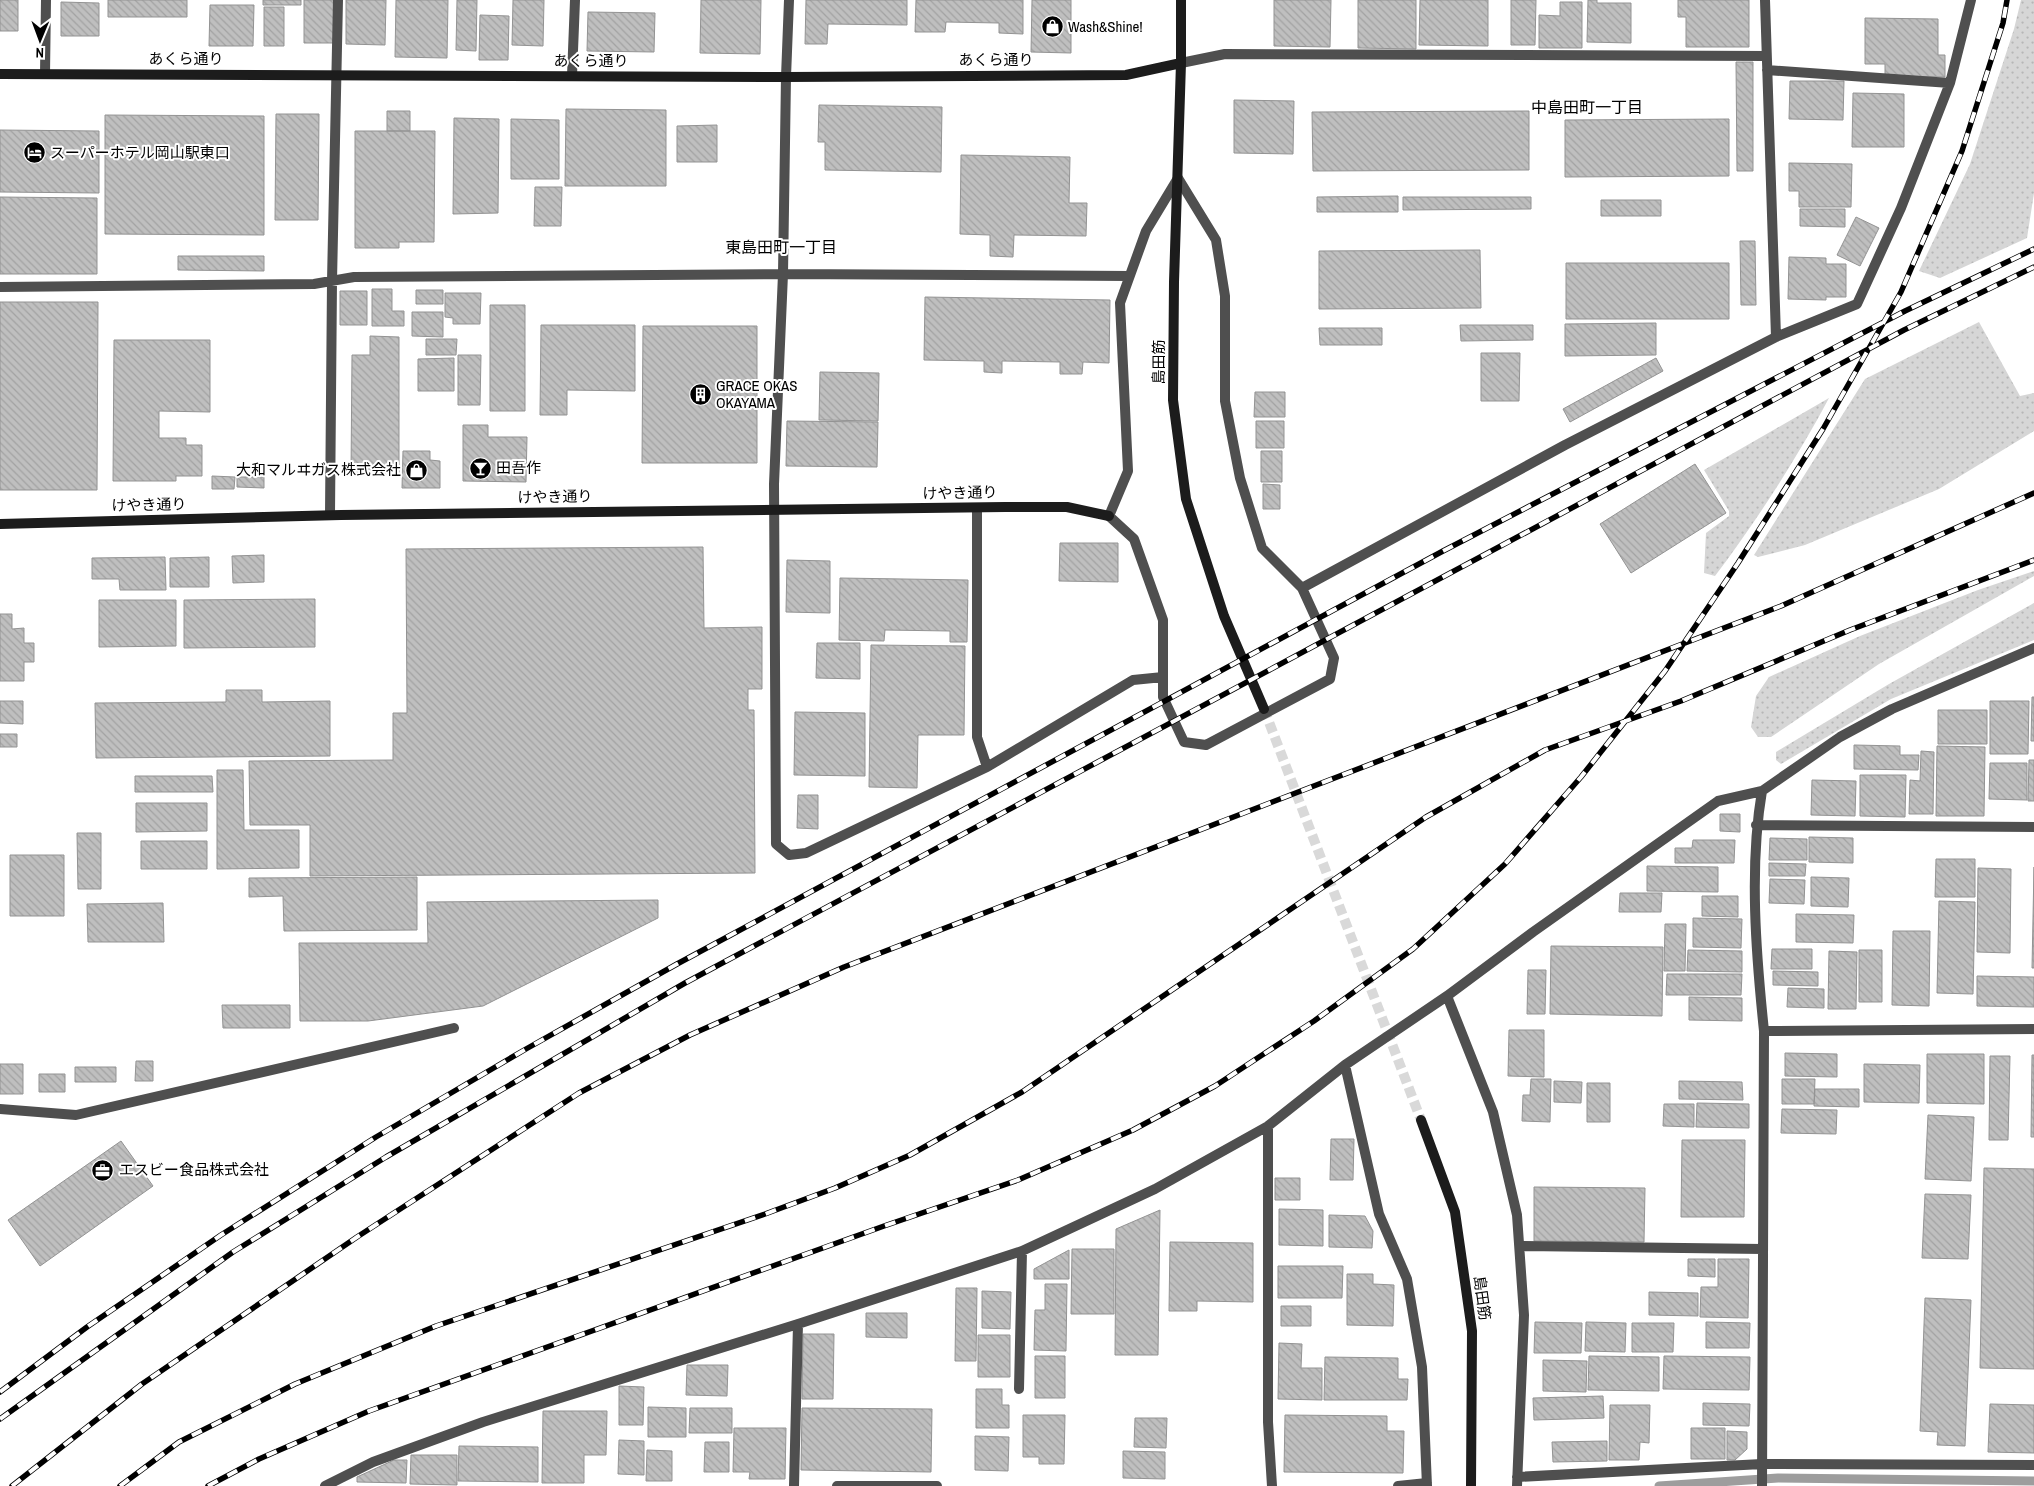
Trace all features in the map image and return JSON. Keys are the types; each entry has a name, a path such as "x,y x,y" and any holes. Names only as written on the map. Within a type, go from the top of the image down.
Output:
{"street":[{"path":"45,74 46,0"},
{"path":"330,515 332,281 338,0"},
{"path":"572,76 574,0"},
{"path":"789,0 774,509 776,844 789,855 806,853 987,767 1133,680 1163,677"},
{"name":"島田筋","path":"1181,0 1173,400 1186,498 1224,616 1264,709"},
{"path":"1765,0 1776,337"},
{"path":"1302,588 1565,445 1776,337 1857,304 1902,208 1950,83 1971,0"},
{"path":"1181,64 1225,54 1766,56"},
{"name":"あくら通り","path":"0,74 786,77 1126,75 1181,64"},
{"path":"1767,70 1950,83"},
{"path":"1178,178 1216,240 1225,296 1225,402 1240,478 1262,548 1302,588 1334,658 1330,680 1206,745 1184,742 1163,697 1163,620 1134,539 1109,516 1128,471 1120,303 1129,276 1146,231 1178,178"},
{"path":"0,287 314,284 354,277 782,274 1129,276"},
{"name":"けやき通り","path":"0,524 330,515 774,509 1067,507 1109,516"},
{"path":"977,508 977,737 987,767"},
{"path":"325,1486 373,1462 483,1422 798,1324 1022,1251 1156,1189 1268,1126 1345,1065 1447,996 1718,801 1762,791 1840,737 1892,709 2034,648"},
{"path":"1762,791 1756,825 1757,957 1764,1031 1762,1486"},
{"path":"1756,825 2034,827"},
{"path":"1447,996 1493,1112 1517,1215 1524,1315 1517,1481 1762,1467 2034,1465"},
{"path":"0,1109 76,1116 454,1028"},
{"path":"1764,1031 2034,1029"},
{"path":"1345,1065 1379,1214 1407,1279 1422,1367 1427,1484 1398,1486"},
{"name":"島田筋","path":"1421,1120 1455,1212 1472,1331 1472,1486"},
{"path":"1268,1126 1268,1422 1272,1486"},
{"path":"1520,1246 1763,1249"},
{"path":"1019,1389 1022,1251"},
{"path":"794,1486 798,1324"},
{"path":"837,1486 937,1486"}],"shaded area":[{"path":"2021,0 2034,0 2034,193 2027,238 1940,278 1919,271 1970,164 2014,29"},
{"path":"1979,322 2020,396 2034,393 2034,431 1939,489 1805,545 1758,557 1754,555 1865,379"},
{"path":"1829,398 1761,512 1715,576 1704,573 1706,533 1729,516 1729,511 1704,470"},
{"path":"2034,571 2034,576 1879,664 1771,737 1758,737 1751,727 1756,696 1769,677 1860,636 1978,590"},
{"path":"2034,603 2034,640 1891,699 1781,764 1776,760 1776,752 1889,684"}],"building":[{"path":"0,0 18,0 18,31 0,31"},
{"path":"108,0 187,0 187,17 108,17"},
{"path":"263,0 301,0 301,5 263,5"},
{"path":"304,0 334,0 334,43 304,43"},
{"path":"346,0 386,0 385,45 346,44"},
{"path":"396,0 448,0 447,58 395,57"},
{"path":"457,0 477,0 476,51 456,50"},
{"path":"513,0 544,0 543,46 512,45"},
{"path":"701,0 761,0 760,54 700,53"},
{"path":"806,0 907,0 907,25 828,24 827,44 805,44"},
{"path":"916,0 1023,0 1023,34 999,33 999,23 946,22 945,32 915,32"},
{"path":"1032,0 1071,0 1071,53 1031,52"},
{"path":"1274,0 1331,0 1330,47 1274,46"},
{"path":"1358,0 1416,0 1416,49 1358,48"},
{"path":"1420,0 1488,0 1488,46 1419,45"},
{"path":"1511,0 1536,0 1535,45 1511,45"},
{"path":"1588,0 1597,0 1597,3 1631,3 1631,43 1587,42"},
{"path":"1678,0 1749,0 1749,47 1686,47 1686,17 1678,17"},
{"path":"61,2 99,3 99,36 61,36"},
{"path":"1560,2 1582,2 1582,48 1539,48 1539,15 1560,16"},
{"path":"210,5 254,5 253,46 209,46"},
{"path":"264,7 284,7 284,46 264,46"},
{"path":"588,12 655,13 654,52 587,51"},
{"path":"480,15 509,16 508,60 479,60"},
{"path":"1865,18 1938,19 1938,55 1945,55 1945,77 1885,76 1885,64 1865,64"},
{"path":"1736,62 1753,62 1753,171 1737,171"},
{"path":"1790,81 1844,81 1843,120 1789,119"},
{"path":"1853,93 1904,94 1904,147 1852,147"},
{"path":"1234,100 1294,101 1293,154 1234,153"},
{"path":"819,105 942,107 941,172 825,170 825,142 818,142"},
{"path":"566,109 666,110 666,186 565,186"},
{"path":"387,111 410,111 410,131 387,131"},
{"path":"1529,111 1529,170 1313,171 1312,112"},
{"path":"276,114 319,114 318,220 275,220"},
{"path":"105,115 264,116 264,235 105,234"},
{"path":"454,118 499,119 498,213 453,214"},
{"path":"511,119 559,120 559,179 511,179"},
{"path":"1729,119 1729,176 1565,177 1565,120"},
{"path":"717,125 717,162 677,162 677,126"},
{"path":"0,130 99,131 99,193 0,192"},
{"path":"355,131 435,131 434,242 399,242 399,248 355,248"},
{"path":"961,155 1070,157 1069,203 1087,203 1086,236 1014,235 1013,257 990,256 990,235 960,234"},
{"path":"1789,163 1852,164 1851,207 1799,207 1799,191 1789,191"},
{"path":"535,187 562,187 561,226 534,226"},
{"path":"1398,196 1398,212 1317,212 1317,197"},
{"path":"0,197 97,198 97,274 0,274"},
{"path":"1403,197 1531,197 1531,209 1403,210"},
{"path":"1601,200 1661,200 1661,216 1601,216"},
{"path":"1800,209 1845,209 1845,227 1800,226"},
{"path":"1856,217 1879,228 1860,266 1837,255"},
{"path":"1740,241 1755,241 1756,305 1741,305"},
{"path":"1480,250 1481,308 1319,309 1319,251"},
{"path":"178,256 264,256 264,271 178,270"},
{"path":"1789,257 1826,258 1826,264 1846,264 1846,297 1826,297 1826,300 1788,299"},
{"path":"1566,263 1729,263 1729,319 1566,319"},
{"path":"372,289 392,289 392,311 404,311 404,326 372,326"},
{"path":"416,290 443,290 443,304 416,304"},
{"path":"340,291 367,291 367,325 340,325"},
{"path":"445,293 481,293 480,324 453,324 453,318 445,317"},
{"path":"925,297 1110,300 1109,363 1083,362 1082,374 1060,374 1060,362 1002,361 1002,373 984,372 984,361 924,360"},
{"path":"0,302 98,302 97,490 0,490"},
{"path":"490,305 525,305 525,411 490,411"},
{"path":"412,312 443,312 443,337 412,336"},
{"path":"1656,323 1656,355 1565,356 1565,324"},
{"path":"541,325 635,325 635,391 567,390 567,415 540,415"},
{"path":"1460,325 1533,325 1533,340 1461,341"},
{"name":"GRACE OKAS OKAYAMA","path":"643,326 757,326 757,463 642,463"},
{"path":"1319,328 1382,328 1382,345 1320,345"},
{"path":"370,336 399,337 399,474 351,473 352,355 370,355"},
{"path":"426,339 457,339 456,355 426,355"},
{"path":"114,340 210,340 210,412 159,411 159,438 186,438 186,445 202,445 202,476 176,476 176,481 113,481"},
{"path":"1481,353 1520,353 1519,401 1481,401"},
{"path":"458,355 481,355 480,405 458,405"},
{"path":"454,358 454,391 418,391 418,359"},
{"path":"1656,358 1663,371 1570,422 1563,409"},
{"path":"820,372 879,373 878,421 819,420"},
{"path":"1255,392 1285,392 1285,417 1254,417"},
{"path":"787,421 878,422 877,467 786,466"},
{"path":"1256,421 1284,421 1284,448 1256,448"},
{"path":"463,425 488,425 488,437 527,437 526,482 463,481"},
{"path":"403,451 430,451 430,460 440,461 440,488 402,488"},
{"path":"1261,451 1282,451 1282,482 1261,482"},
{"path":"1695,464 1726,513 1631,573 1600,524"},
{"path":"212,476 235,477 234,489 212,489"},
{"path":"237,477 264,477 264,488 237,487"},
{"path":"1263,484 1280,485 1280,509 1263,509"},
{"path":"1060,543 1118,543 1118,582 1059,581"},
{"path":"703,547 704,628 762,627 762,689 748,689 748,710 754,710 755,873 310,876 310,825 250,825 249,761 393,760 393,713 407,713 406,549"},
{"path":"264,555 264,582 233,583 232,556"},
{"path":"165,557 166,590 120,590 119,579 92,579 92,558"},
{"path":"209,557 209,587 170,587 170,558"},
{"path":"787,560 830,561 830,613 786,612"},
{"path":"840,578 968,580 967,642 950,642 950,631 885,630 884,641 839,640"},
{"path":"315,599 315,647 184,648 184,600"},
{"path":"99,600 176,600 176,646 99,647"},
{"path":"0,614 12,614 12,629 24,628 24,643 34,643 34,662 24,662 24,681 0,681"},
{"path":"817,643 860,643 860,679 816,678"},
{"path":"871,645 965,646 964,735 918,735 917,788 869,787"},
{"path":"226,690 262,690 262,702 330,701 330,756 96,758 95,703 226,702"},
{"path":"2032,697 2034,697 2034,741 2031,741"},
{"path":"0,701 23,701 23,724 0,723"},
{"path":"1990,701 2029,701 2028,754 1990,754"},
{"path":"1938,710 1987,710 1987,744 1938,744"},
{"path":"795,712 865,713 865,776 794,775"},
{"path":"0,734 17,734 17,747 0,747"},
{"path":"1854,745 1900,746 1900,755 1919,755 1918,770 1854,769"},
{"path":"1937,746 1985,747 1984,816 1936,816"},
{"path":"1921,751 1934,752 1933,814 1909,814 1910,780 1920,781"},
{"path":"2029,760 2034,760 2034,801 2028,801"},
{"path":"1990,763 2027,763 2027,800 1989,799"},
{"path":"217,770 243,770 244,830 299,830 299,868 217,869"},
{"path":"1860,775 1906,775 1905,817 1860,816"},
{"path":"135,776 212,776 213,792 135,792"},
{"path":"1812,780 1856,781 1855,816 1811,815"},
{"path":"798,795 818,795 818,829 797,828"},
{"path":"136,803 207,803 207,831 136,832"},
{"path":"1720,814 1740,814 1740,832 1720,831"},
{"path":"77,833 101,833 101,889 78,889"},
{"path":"1809,837 1853,838 1853,863 1809,862"},
{"path":"1770,838 1807,839 1807,860 1769,860"},
{"path":"1693,840 1735,840 1734,863 1675,863 1675,848 1692,848"},
{"path":"141,841 207,841 207,869 141,869"},
{"path":"10,855 64,855 64,916 10,916"},
{"path":"1936,859 1975,859 1975,897 1935,897"},
{"path":"1769,863 1806,864 1805,876 1769,876"},
{"path":"1647,866 1718,867 1718,892 1647,891"},
{"path":"2034,867 2034,968 2032,968"},
{"path":"1978,868 2011,869 2010,953 1977,952"},
{"path":"417,877 417,930 284,931 283,896 249,897 249,878"},
{"path":"1811,877 1849,878 1848,907 1811,906"},
{"path":"1770,879 1805,880 1804,904 1769,903"},
{"path":"1620,893 1662,893 1661,912 1619,912"},
{"path":"1702,896 1738,896 1738,917 1702,916"},
{"path":"658,900 658,918 483,1006 368,1021 300,1021 299,943 428,943 427,902"},
{"path":"1939,901 1975,902 1973,994 1937,993"},
{"path":"163,903 164,942 88,942 87,904"},
{"path":"1796,914 1854,915 1853,943 1796,942"},
{"path":"1693,918 1742,919 1741,948 1693,947"},
{"path":"1665,924 1686,924 1685,971 1664,971"},
{"path":"1893,931 1930,931 1929,1006 1892,1005"},
{"path":"1551,946 1663,947 1662,1016 1550,1014"},
{"path":"1772,949 1812,949 1812,969 1771,969"},
{"path":"1688,950 1742,951 1742,972 1687,971"},
{"path":"1859,950 1882,950 1882,1002 1859,1002"},
{"path":"1829,951 1857,952 1856,1009 1828,1009"},
{"path":"1528,970 1546,970 1545,1014 1527,1014"},
{"path":"1773,971 1818,972 1818,986 1773,985"},
{"path":"1667,974 1742,974 1741,995 1666,995"},
{"path":"1977,976 2034,977 2034,1007 1977,1006"},
{"path":"1788,988 1824,989 1824,1008 1787,1007"},
{"path":"1689,997 1742,998 1742,1021 1689,1020"},
{"path":"222,1005 290,1005 290,1028 223,1028"},
{"path":"1509,1030 1544,1030 1544,1077 1508,1076"},
{"path":"1785,1053 1837,1054 1837,1077 1785,1076"},
{"path":"1927,1054 1984,1054 1984,1104 1927,1103"},
{"path":"2032,1055 2034,1055 2034,1137 2031,1137"},
{"path":"1990,1056 2010,1056 2008,1140 1989,1140"},
{"path":"136,1061 153,1061 153,1081 135,1081"},
{"path":"0,1064 23,1064 23,1094 0,1094"},
{"path":"1864,1064 1920,1065 1919,1103 1864,1102"},
{"path":"75,1067 116,1067 116,1082 75,1082"},
{"path":"39,1074 65,1074 65,1092 39,1092"},
{"path":"1531,1079 1551,1079 1550,1122 1522,1121 1523,1095 1530,1095"},
{"path":"1782,1079 1815,1079 1814,1104 1782,1104"},
{"path":"1554,1081 1582,1082 1581,1103 1554,1102"},
{"path":"1679,1081 1742,1082 1743,1100 1679,1099"},
{"path":"1587,1083 1610,1083 1610,1122 1587,1122"},
{"path":"1815,1089 1859,1089 1859,1107 1814,1106"},
{"path":"1697,1103 1749,1104 1749,1128 1696,1127"},
{"path":"1664,1104 1694,1104 1694,1127 1663,1126"},
{"path":"1782,1109 1837,1110 1836,1134 1781,1133"},
{"path":"1928,1115 1974,1117 1971,1181 1925,1179"},
{"path":"1331,1139 1354,1139 1353,1180 1330,1180"},
{"path":"1682,1140 1745,1140 1744,1217 1681,1217"},
{"path":"121,1141 153,1186 40,1266 8,1220"},
{"path":"1984,1168 2034,1169 2034,1369 1980,1368"},
{"path":"1275,1178 1300,1178 1300,1200 1275,1200"},
{"path":"1534,1187 1645,1188 1644,1242 1534,1241"},
{"path":"1925,1194 1971,1195 1968,1259 1922,1258"},
{"path":"1279,1209 1323,1210 1323,1246 1279,1245"},
{"path":"1160,1210 1158,1355 1115,1355 1116,1229"},
{"path":"1329,1215 1365,1216 1373,1231 1372,1248 1329,1247"},
{"path":"1170,1242 1253,1243 1253,1302 1197,1301 1197,1311 1169,1311"},
{"path":"1072,1249 1114,1249 1114,1314 1071,1314"},
{"path":"1069,1250 1069,1279 1034,1279 1034,1269"},
{"path":"1688,1259 1715,1259 1715,1277 1688,1276"},
{"path":"1718,1259 1749,1259 1748,1318 1700,1317 1701,1287 1718,1287"},
{"path":"1278,1266 1343,1266 1342,1298 1278,1298"},
{"path":"1347,1274 1373,1274 1373,1284 1394,1285 1393,1326 1347,1325"},
{"path":"1045,1284 1067,1284 1066,1351 1034,1350 1035,1310 1045,1310"},
{"path":"956,1288 977,1288 976,1361 955,1361"},
{"path":"982,1291 1011,1292 1010,1329 982,1328"},
{"path":"1649,1292 1698,1293 1698,1316 1649,1315"},
{"path":"1925,1298 1971,1300 1965,1446 1937,1445 1938,1432 1920,1431"},
{"path":"1281,1306 1311,1306 1311,1326 1281,1326"},
{"path":"866,1313 907,1313 907,1338 866,1337"},
{"path":"1535,1322 1582,1323 1581,1353 1534,1353"},
{"path":"1586,1322 1626,1323 1625,1352 1585,1351"},
{"path":"1706,1322 1750,1323 1749,1348 1706,1348"},
{"path":"1632,1323 1674,1323 1673,1352 1632,1352"},
{"path":"803,1334 834,1334 833,1399 802,1399"},
{"path":"978,1335 1010,1335 1010,1377 978,1377"},
{"path":"1279,1343 1302,1344 1301,1368 1322,1368 1322,1400 1278,1399"},
{"path":"1035,1356 1065,1356 1065,1398 1035,1398"},
{"path":"1589,1356 1659,1357 1659,1391 1588,1390"},
{"path":"1664,1356 1750,1357 1749,1390 1663,1389"},
{"path":"1325,1357 1398,1358 1398,1379 1408,1379 1407,1400 1324,1400"},
{"path":"1543,1360 1587,1361 1586,1392 1543,1391"},
{"path":"687,1365 728,1365 727,1396 686,1395"},
{"path":"619,1386 644,1387 643,1425 619,1425"},
{"path":"976,1389 1002,1389 1002,1405 1009,1405 1009,1428 976,1428"},
{"path":"1603,1396 1604,1418 1534,1420 1533,1398"},
{"path":"1703,1403 1750,1404 1749,1426 1703,1425"},
{"path":"1990,1404 2034,1405 2034,1453 1988,1452"},
{"path":"1610,1405 1650,1405 1649,1443 1640,1442 1639,1460 1609,1460"},
{"path":"648,1407 686,1408 686,1437 648,1437"},
{"path":"690,1408 732,1408 732,1433 689,1433"},
{"path":"802,1408 932,1409 931,1472 801,1470"},
{"path":"543,1411 607,1411 606,1455 584,1455 584,1483 542,1483"},
{"path":"1023,1415 1065,1415 1064,1464 1039,1464 1039,1457 1023,1457"},
{"path":"1285,1415 1387,1416 1387,1431 1404,1431 1403,1473 1284,1472"},
{"path":"1135,1418 1167,1418 1166,1448 1134,1447"},
{"path":"734,1428 786,1428 785,1479 749,1479 750,1472 733,1472"},
{"path":"1691,1428 1725,1428 1725,1459 1691,1459"},
{"path":"1727,1431 1747,1432 1747,1449 1735,1460 1727,1460"},
{"path":"975,1436 1009,1437 1008,1471 975,1470"},
{"path":"619,1440 644,1441 644,1475 618,1474"},
{"path":"1607,1441 1607,1461 1553,1462 1552,1442"},
{"path":"705,1442 729,1442 729,1472 704,1472"},
{"path":"459,1446 538,1447 538,1482 458,1481"},
{"path":"647,1450 672,1451 672,1481 646,1481"},
{"path":"1123,1451 1165,1452 1165,1479 1123,1478"},
{"path":"411,1455 457,1455 457,1485 410,1484"},
{"path":"394,1460 407,1460 406,1483 357,1482 357,1477"}],"waterway":[{"path":"1659,1486 1778,1478 2034,1481"}],"tunnel":[{"path":"1264,709 1421,1120"}],"railway":[{"path":"208,1486 259,1459 369,1411 884,1226 1018,1180 1133,1130 1215,1086 1314,1021 1413,949 1505,864 1581,777 1665,671 1738,563 1823,429 1901,292 1962,151 2003,23 2007,0"},
{"path":"0,1392 87,1327 221,1235 376,1137 526,1049 677,964 1443,551 1905,311 2034,249"},
{"path":"0,1419 233,1252 386,1157 685,983 1904,330 2034,267"},
{"path":"12,1486 142,1384 357,1237 579,1093 690,1035 844,967 1781,606 2034,493"},
{"path":"120,1486 179,1442 295,1384 436,1326 765,1214 835,1188 910,1155 1022,1092 1426,817 1545,750 1681,701 1850,630 2034,560"}],"place":[{"name":"Wash&Shine!","path":"1052,27"},
{"name":"スーパーホテル岡山駅東口","path":"34,153"},
{"name":"GRACE OKAS OKAYAMA","path":"700,395"},
{"name":"田吾作","path":"480,468"},
{"name":"大和マルヰガス株式会社","path":"417,470"},
{"name":"エスビー食品株式会社","path":"103,1170"}],"district":[{"name":"中島田町一丁目","path":"1587,107"},
{"name":"東島田町一丁目","path":"781,247"}]}
